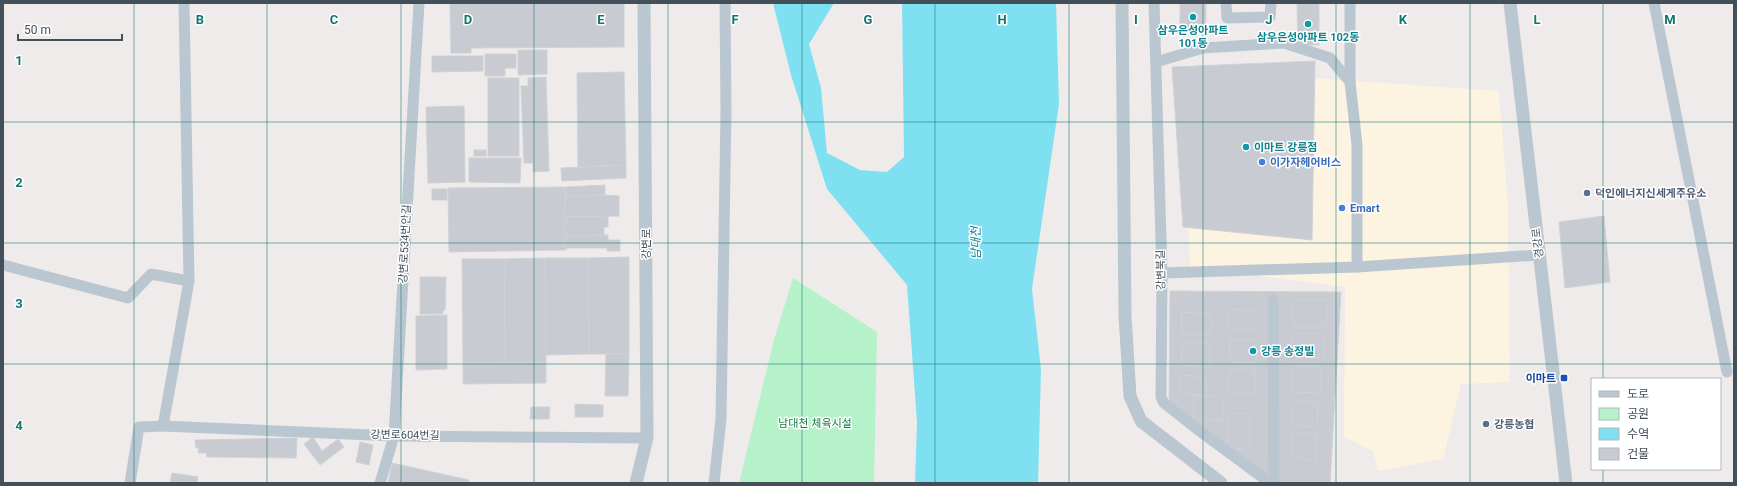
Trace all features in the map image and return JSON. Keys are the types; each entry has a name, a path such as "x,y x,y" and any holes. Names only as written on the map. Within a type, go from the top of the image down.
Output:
{"street":[{"path":"163,426 189,281 184,3"},
{"name":"강변로534번안길","path":"380,483 394,436 419,3"},
{"name":"강변로","path":"636,483 647,438 644,3"},
{"path":"714,483 722,419 726,112 725,3"},
{"path":"1122,3 1125,316 1130,396 1141,421 1221,483"},
{"name":"강변북길","path":"1154,3 1162,273 1161,397 1164,403 1270,483"},
{"path":"1226,3 1227,18 1270,18 1271,3"},
{"path":"1350,3 1350,82 1357,145 1357,267"},
{"name":"경강로","path":"1510,3 1566,483"},
{"path":"1654,3 1727,372"},
{"path":"1156,62 1203,48 1284,43 1330,58 1350,82"},
{"path":"1162,273 1357,267 1539,255"},
{"path":"3,265 128,298 151,274 189,281"},
{"path":"1273,300 1274,483"},
{"name":"강변로604번길","path":"130,483 139,427 163,426 394,436 647,438"}],"shaded area":[{"path":"1183,69 1498,91 1508,209 1510,382 1461,384 1443,459 1378,471 1373,451 1344,437 1345,287 1190,267"}],"green space":[{"name":"남대천 체육시설","path":"793,278 877,332 874,483 739,483 774,340"}],"water":[{"name":"남대천","path":"773,3 834,3 809,44 821,88 827,153 860,170 887,172 904,157 902,3 1056,3 1059,104 1032,289 1041,369 1038,483 915,483 917,422 907,285 827,189 791,75"}],"building":[{"path":"450,3 624,3 624,47 471,48 471,53 451,53"},
{"name":"삼우은성아파트 101동","path":"1180,3 1206,3 1206,30 1180,32"},
{"name":"삼우은성아파트 102동","path":"1297,3 1319,3 1319,45 1298,45"},
{"path":"518,50 547,50 547,74 518,75"},
{"path":"485,54 516,54 516,68 505,68 505,76 485,76"},
{"path":"432,56 483,56 483,71 432,72"},
{"name":"이마트 강릉점","path":"1315,61 1312,240 1183,227 1172,67"},
{"path":"624,72 626,165 578,167 577,73"},
{"path":"546,77 549,171 533,172 533,163 524,163 521,86 528,86 528,78"},
{"path":"488,78 519,78 519,156 488,156"},
{"path":"464,106 465,182 428,183 426,107"},
{"path":"474,150 486,150 486,156 474,156"},
{"path":"469,158 521,158 520,183 469,182"},
{"path":"626,165 626,178 562,181 561,168"},
{"path":"605,185 605,195 565,196 565,187"},
{"path":"565,187 566,250 449,252 448,188"},
{"path":"432,189 447,189 447,200 432,200"},
{"path":"565,196 619,196 619,216 565,217"},
{"path":"608,216 608,227 604,227 604,235 565,236 565,217"},
{"path":"1604,216 1610,282 1565,288 1559,222"},
{"path":"608,235 608,240 620,240 620,251 607,251 607,248 565,248 565,236"},
{"path":"629,257 629,354 589,354 588,258"},
{"path":"545,258 588,258 589,354 545,355"},
{"path":"545,258 546,362 505,363 504,259"},
{"path":"462,259 504,259 505,363 463,363"},
{"path":"420,277 446,277 445,310 443,310 443,314 420,314"},
{"name":"강릉 송정빌","path":"1170,291 1341,292 1330,483 1274,483 1169,410"},
{"path":"1293,299 1328,301 1327,326 1293,327"},
{"path":"1227,309 1256,311 1256,330 1230,330"},
{"path":"1181,312 1211,314 1211,335 1182,334"},
{"path":"447,315 447,369 416,370 416,316"},
{"path":"1293,333 1325,333 1325,358 1293,356"},
{"path":"1229,339 1256,341 1256,363 1230,362"},
{"path":"1182,343 1210,343 1209,368 1181,365"},
{"path":"606,354 629,354 628,396 605,396"},
{"path":"546,362 546,383 463,384 463,363"},
{"path":"1293,366 1321,366 1321,392 1293,393"},
{"path":"1229,369 1255,370 1256,393 1228,393"},
{"path":"1181,375 1206,377 1206,396 1180,392"},
{"path":"1193,395 1224,397 1223,421 1194,418"},
{"path":"1293,402 1318,402 1317,427 1292,425"},
{"path":"575,404 603,405 603,417 575,417"},
{"path":"531,407 550,407 549,419 530,419"},
{"path":"1227,413 1250,413 1249,451 1227,446"},
{"path":"1292,434 1317,434 1316,462 1293,456"},
{"path":"313,437 322,451 338,439 344,447 320,465 304,444"},
{"path":"297,438 296,458 207,457 206,453 198,453 199,448 196,448 195,440"},
{"path":"360,442 373,445 369,465 356,462"},
{"path":"392,463 469,480 469,483 388,483"},
{"path":"172,473 198,477 197,483 170,483"}],"place":[{"name":"삼우은성아파트 101동","path":"1193,17"},
{"name":"삼우은성아파트 102동","path":"1308,24"},
{"name":"이마트 강릉점","path":"1246,147"},
{"name":"이가자헤어비스","path":"1262,162"},
{"name":"덕인에너지신세게주유소","path":"1587,193"},
{"name":"Emart","path":"1342,208"},
{"name":"강릉 송정빌","path":"1253,351"},
{"name":"이마트","path":"1564,378"},
{"name":"강릉농협","path":"1486,424"}]}
